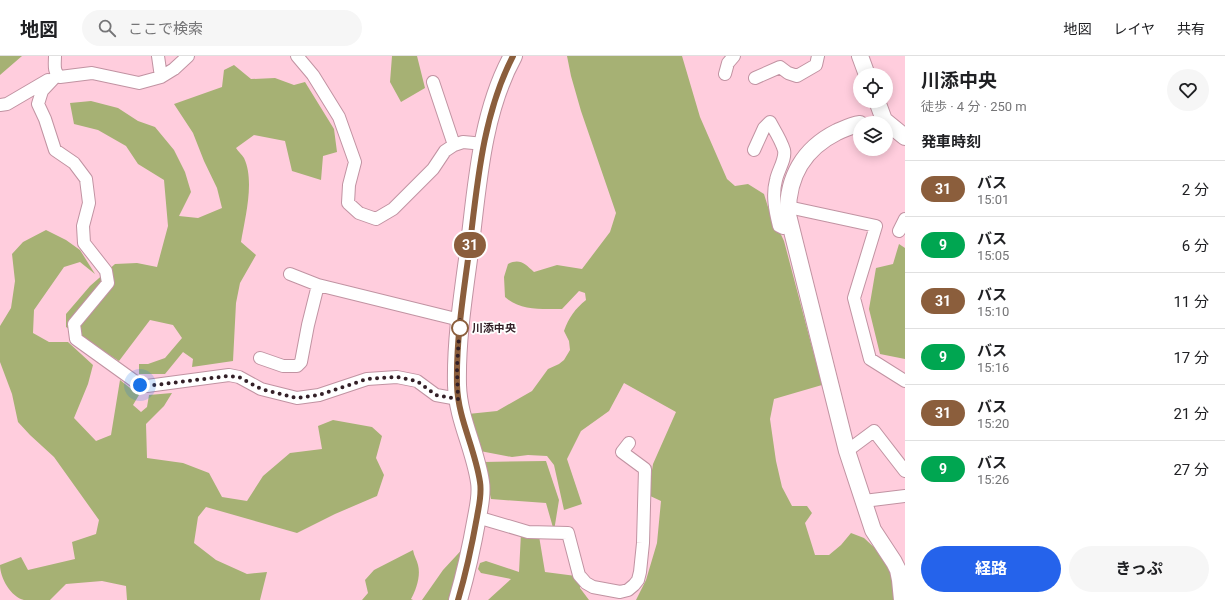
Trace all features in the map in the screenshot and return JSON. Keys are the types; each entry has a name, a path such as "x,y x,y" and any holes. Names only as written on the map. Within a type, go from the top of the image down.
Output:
{"main road":[{"path":"458,600 469,562 480,501 480,482 473,453 462,422 458,399 457,368 460,320 484,144 497,94 504,74 513,56"}],"street":[{"path":"55,56 54,71 60,77 92,73 140,83 161,77 174,69 188,56"},
{"path":"158,56 161,77"},
{"path":"297,56 313,75 339,117 355,162 349,185 348,203 359,214 376,219 394,209 433,169 445,151 454,145 463,142 484,144"},
{"path":"725,74 728,63 734,56"},
{"path":"755,78 780,67 788,73 797,76 816,65 818,56"},
{"path":"860,56 864,68"},
{"path":"0,105 7,104 57,75"},
{"path":"57,75 42,91 38,104 45,119 55,150 74,163 86,179 89,203 83,226 84,243 106,271 108,283 74,324 76,339 140,385 147,386 228,376 239,377 261,389 296,398 319,395 367,379 397,377 417,381 436,395 458,399"},
{"path":"432,82 454,145"},
{"path":"754,150 764,128 770,122 784,151 783,160 776,179 774,193 776,212 779,226 783,228 790,226"},
{"path":"853,126 827,137 813,147 804,157 792,184 788,207 790,226 847,451 873,530 894,562 903,579 902,600"},
{"path":"893,128 905,138"},
{"path":"788,207 876,226 854,298 870,359 905,381"},
{"path":"899,231 905,219"},
{"path":"290,274 318,285 460,320"},
{"path":"260,358 283,366 297,366 301,362 318,285"},
{"path":"847,451 874,431 905,471"},
{"path":"477,517 528,532 568,533 579,575 586,583 593,587 620,592 628,590 638,580 640,572 643,543 645,469 622,452 629,443"},
{"path":"864,501 905,496"}],"green space":[{"path":"0,56 22,56 0,75"},
{"path":"392,56 417,56 425,88 401,102 390,82"},
{"path":"567,56 682,56 700,117 727,179 735,186 748,184 764,194 768,207 784,241 822,385 774,399 770,419 776,461 782,487 792,506 807,506 812,513 805,523 815,555 829,555 841,545 851,533 864,538 877,550 891,571 894,600 636,600 646,580 657,543 661,501 648,495 653,464 676,412 624,383 609,411 581,431 567,459 582,504 564,510 554,465 547,456 528,455 512,457 480,451 468,414 497,411 532,391 548,369 564,360 570,350 569,341 564,331 573,314 586,300 585,293 579,291 562,309 532,308 517,305 505,297 504,277 508,264 512,262 519,262 525,264 534,272 557,265 582,269 610,232 616,213 581,111"},
{"path":"234,65 251,79 275,78 294,85 305,82 334,129 337,152 323,156 321,180 292,171 285,141 254,135 236,148 244,158 249,177 247,211 241,242 256,255 240,283 236,303 233,361 192,367 193,359 183,352 165,374 139,374 139,364 148,364 165,358 182,338 173,325 150,320 119,361 66,327 66,314 90,286 115,264 137,263 157,267 168,226 164,180 138,164 126,146 98,130 74,124 70,103 91,101 118,108 138,121 155,127 174,150 185,172 191,192 179,216 198,218 222,208 217,188 193,133 174,104 222,87 224,70"},
{"path":"46,230 66,240 80,250 95,274 80,262 64,267 34,310 33,333 49,342 68,342 93,365 88,384 74,418 96,441 111,435 120,380 139,395 133,405 141,412 147,407 149,395 172,393 164,406 146,424 147,458 183,463 209,473 222,497 247,501 263,476 290,453 322,449 318,426 333,420 372,427 382,436 376,458 384,475 377,496 335,514 297,533 206,507 198,517 194,543 216,560 247,574 267,572 260,600 127,600 126,586 102,581 66,584 50,600 24,600 15,595 4,581 0,570 0,565 21,557 28,570 75,559 72,542 96,534 99,520 54,457 18,422 12,394 0,362 0,326 11,308 15,281 12,254 23,242"},
{"path":"899,244 905,248 905,359 880,354 869,309 876,268 893,264"},
{"path":"546,461 559,500 554,531 546,503 491,499 483,462"},
{"path":"521,533 539,536 545,572 576,576 580,581 580,588 589,600 488,600 511,579 481,573 478,569 480,563 486,561 519,572"},
{"path":"468,543 452,600 422,600 443,570"},
{"path":"413,550 419,569 419,574 411,599 413,600 362,600 368,593 365,580 374,570"}],"bus line":[{"name":"31","path":"458,600 469,562 480,501 480,482 473,453 462,422 458,399 457,368 460,320 484,144 492,109 504,74 513,56"}],"place":[{"name":"川添中央","path":"460,328"}],"route":[{"path":"140,385 147,386 228,376 239,377 261,389 296,398 319,395 367,379 397,377 417,381 436,395 458,399 457,368 460,320 460,328"}]}
